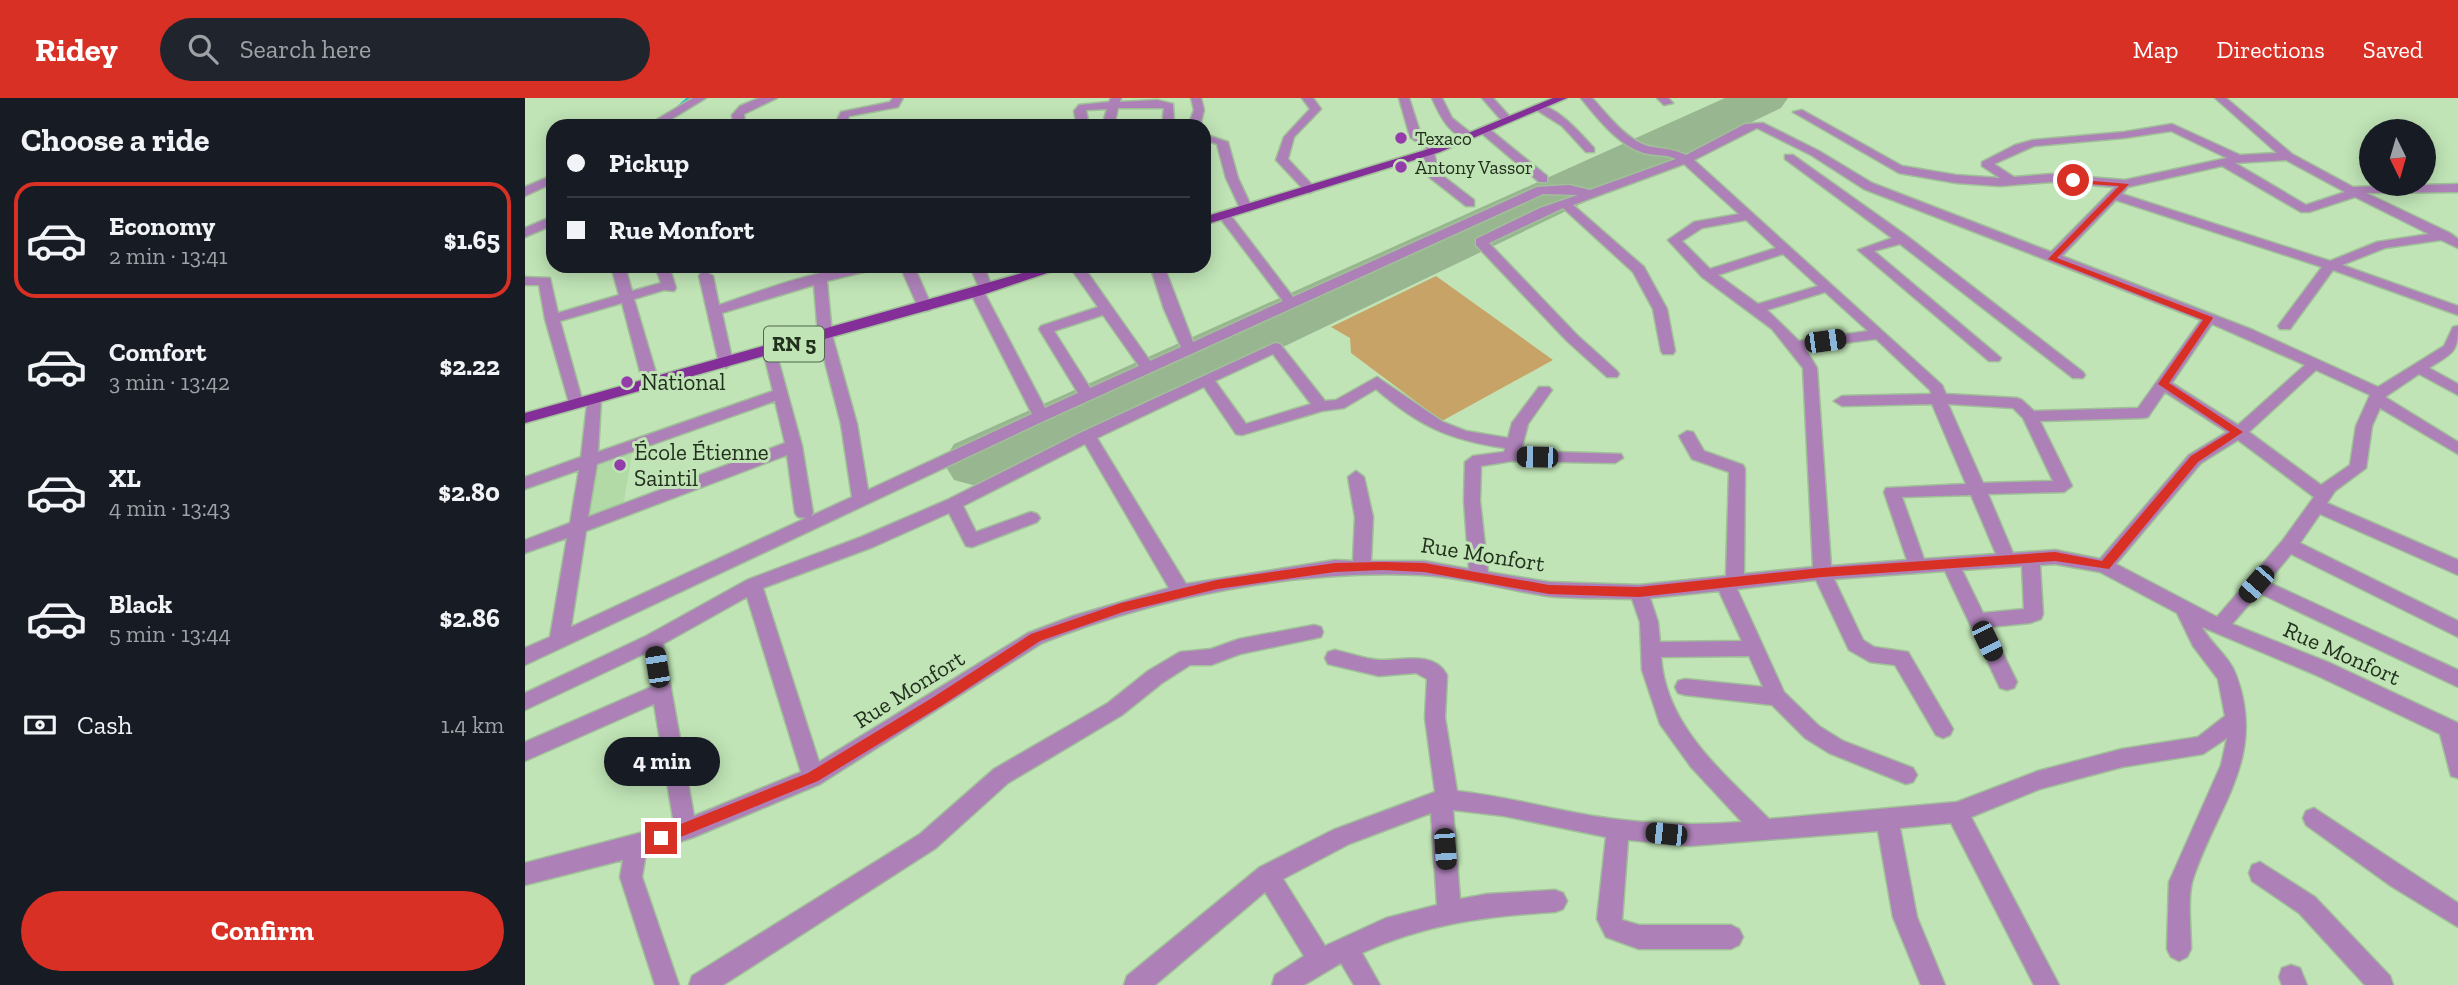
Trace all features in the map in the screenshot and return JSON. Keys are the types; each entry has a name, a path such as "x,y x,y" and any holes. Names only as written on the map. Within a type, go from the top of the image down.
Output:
{"main road":[{"path":"1211,219 1432,151 1562,98"},
{"name":"RN 5","path":"525,418 981,291 1031,273"}],"street":[{"path":"664,119 701,98"},
{"path":"739,119 737,115 740,111 753,103 772,98"},
{"path":"843,119 845,114 894,105 898,98"},
{"path":"1196,98 1199,110 1196,119"},
{"path":"1307,98 1316,109 1290,132 1282,160 1310,188"},
{"path":"1404,98 1416,137 1432,151 1433,174 1470,203"},
{"path":"1437,98 1447,120 1468,136"},
{"path":"1487,98 1507,120"},
{"path":"1586,98 1624,137 1650,151 1665,150 1686,159 1829,286 1937,388 2008,561"},
{"path":"2220,98 2288,156 2458,244"},
{"path":"1082,119 1080,109 1115,101 1166,103 1169,106 1168,119"},
{"path":"1110,119 1115,101"},
{"path":"1539,107 1566,124 1590,150"},
{"path":"1798,113 1899,169 1956,179 2012,181 2050,178 2125,184 2238,159 2288,156"},
{"path":"1612,374 1572,338 1481,242 1544,211 1686,159 1754,124 1815,153 1868,186 2248,333 2315,363 2378,396 2458,449"},
{"path":"2012,181 1986,164 2033,143 2125,135 2162,128 2179,129 2238,159"},
{"path":"1484,130 1543,179"},
{"path":"1211,139 1222,142 1232,178 1246,208"},
{"path":"1815,153 1788,155 1902,239 2078,376"},
{"path":"2224,162 2305,209 2353,192 2458,188"},
{"path":"1854,177 1899,169"},
{"path":"525,192 546,182"},
{"path":"2052,259 2125,184"},
{"path":"525,657 1041,416 1541,190 1569,189 1591,194"},
{"path":"2114,195 2330,265 2458,311"},
{"path":"1566,205 1639,270 1660,309 1668,351"},
{"path":"1224,215 1291,303"},
{"path":"1750,216 1698,225 1674,240 1707,274 1758,308 1798,345 1810,369 1822,573 1856,645 1870,654 1901,658 1943,729"},
{"path":"525,233 546,223"},
{"path":"2285,326 2330,265 2382,246 2446,236"},
{"path":"1902,239 1864,250 1994,358"},
{"path":"1707,274 1785,249"},
{"path":"620,273 651,383"},
{"path":"552,319 668,287 664,273"},
{"path":"714,311 773,291 844,273"},
{"path":"910,273 925,307"},
{"path":"978,273 981,291 1041,416"},
{"path":"1081,273 1148,368"},
{"path":"1159,273 1189,350"},
{"path":"706,276 726,363"},
{"path":"820,279 824,299 825,335 849,424 861,499"},
{"path":"525,281 545,281 552,319 584,401 589,461 559,641"},
{"path":"1758,308 1829,286"},
{"path":"1087,396 1046,329 1107,309"},
{"path":"2030,416 2143,413 2209,318"},
{"path":"2219,627 2289,545 2329,487 2358,468 2364,426 2378,396 2450,348 2458,330"},
{"path":"1798,345 1879,334"},
{"path":"525,702 653,641 753,585 867,542 953,504 1275,347 1321,406"},
{"path":"771,351 779,394 794,446 804,513"},
{"path":"2105,566 2195,459 2238,432 2315,363"},
{"path":"2418,368 2458,390"},
{"path":"1207,380 1242,430 1321,406 1339,405 1377,383 1420,416 1460,435 1512,450 1615,458"},
{"path":"2163,384 2238,432 2319,500 2458,568"},
{"path":"1512,450 1520,423 1543,390"},
{"path":"525,483 779,394"},
{"path":"1842,401 1940,399 2017,403 2030,416 2064,486 1892,492 1918,566"},
{"path":"1089,436 1181,592"},
{"path":"1687,436 1698,456 1737,468 1730,582 1754,648 1777,697 1812,732 1836,747 1906,775"},
{"path":"525,547 794,446"},
{"path":"1479,577 1472,501 1473,462 1512,450"},
{"path":"1356,477 1364,517 1362,566"},
{"path":"953,504 972,541 1031,518"},
{"path":"2289,545 2458,629"},
{"name":"Rue Monfort","path":"525,874 636,846 686,830 813,777 1035,638 1109,611 1181,592 1296,572 1362,566 1424,568 1549,589 1639,592 1822,573 2055,556 2105,566 2219,627 2323,669 2453,731"},
{"path":"1977,621 2034,614 2031,559"},
{"path":"1950,564 2007,682"},
{"path":"2256,584 2458,679"},
{"path":"753,585 813,777"},
{"path":"1639,592 1649,622 1652,670 1667,718 1698,761 1765,830"},
{"path":"2179,949 2180,882 2231,765 2237,743 2236,719 2227,676 2200,641 2184,610"},
{"path":"701,985 928,841 1001,776 1115,709 1155,677 1187,657 1211,657 1239,647 1314,632"},
{"path":"653,641 686,830"},
{"path":"1651,650 1754,648"},
{"path":"1335,658 1379,668 1418,665 1437,676 1435,719 1444,799 1449,913"},
{"path":"1685,687 1777,697"},
{"path":"525,752 661,692"},
{"path":"1136,985 1268,875 1341,837 1444,799 1504,806 1618,828 1690,836 1887,820 1957,812 2039,780 2122,758 2203,746 2236,719"},
{"path":"2453,731 2458,769"},
{"path":"1957,812 2047,985"},
{"path":"2315,818 2458,916"},
{"path":"1887,820 1905,917 1933,985"},
{"path":"1618,828 1609,919 1614,929 1640,937 1731,937"},
{"path":"636,846 631,877 667,985"},
{"path":"2260,873 2307,905 2381,985"},
{"path":"1268,875 1320,961"},
{"path":"1284,984 1320,961 1386,930 1487,905 1555,901"},
{"path":"1346,949 1368,985"}],"shaded area":[{"path":"1730,98 1787,98 982,481 964,447"},
{"path":"1436,276 1553,360 1442,421 1351,353 1350,338 1331,327"},
{"path":"633,448 623,506 585,521 593,461"}],"waterway":[{"path":"677,108 688,98"}],"runway":[{"path":"980,462 1764,98"}],"place":[{"name":"Texaco","path":"1401,138"},
{"name":"Antony Vassor","path":"1401,167"},
{"name":"National","path":"627,382"},
{"name":"École Étienne Saintil","path":"620,465"}],"route":[{"path":"661,838 813,777 894,729 1035,638 1121,608 1217,585 1335,567 1382,566 1424,568 1549,589 1639,592 1822,573 2055,556 2105,566 2195,459 2238,432 2163,384 2209,318 2052,259 2125,184 2073,180"}]}
